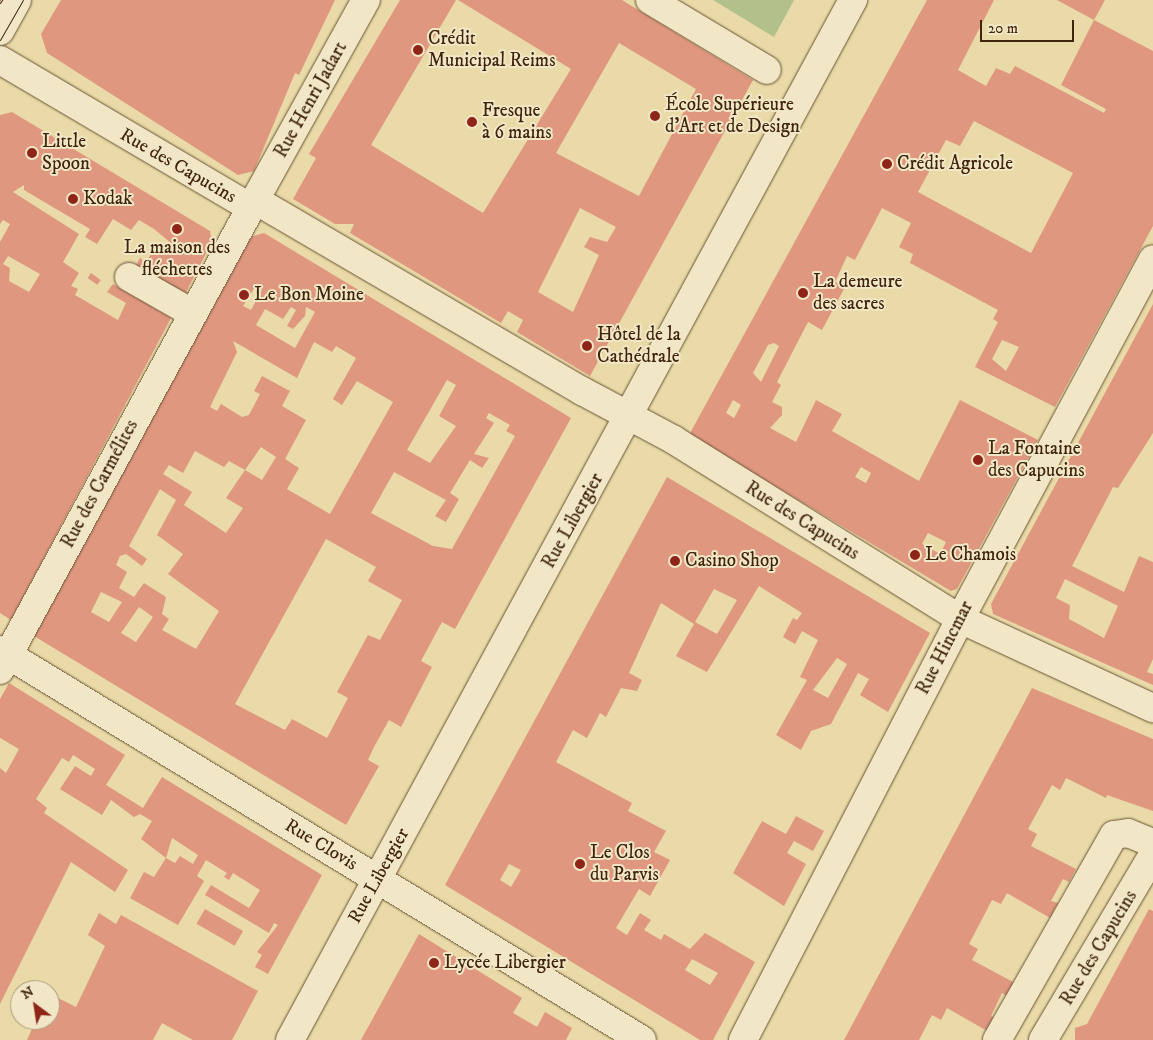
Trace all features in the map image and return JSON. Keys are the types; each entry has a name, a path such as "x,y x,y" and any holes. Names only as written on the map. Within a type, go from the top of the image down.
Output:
{"street":[{"path":"0,31 17,0"},
{"name":"Rue Henri Jadart","path":"252,203 366,0"},
{"path":"650,0 767,70"},
{"name":"Rue Libergier","path":"290,1040 853,0"},
{"name":"Rue des Capucins","path":"0,60 252,203 464,312 628,418 674,440 960,618 1153,708"},
{"name":"Rue des Carmélites","path":"3,658 252,203"},
{"name":"Rue Hincmar","path":"743,1040 960,618 1153,259"},
{"path":"129,278 192,313"},
{"name":"Rue Clovis","path":"3,658 377,879 642,1040"},
{"path":"1003,1038 1114,835 1128,833 1153,843"},
{"name":"Rue des Capucins","path":"1043,1040 1153,855"}],"green space":[{"path":"713,0 794,0 774,37"}],"building":[{"path":"61,0 335,0 299,75 295,73 254,171 238,175 47,53 41,34"},
{"path":"400,0 456,0 371,145 483,213 571,69 458,0 622,0 753,80 590,376 517,332 523,320 508,311 501,323 350,233 354,224 335,224 293,199 316,158 309,154","holes":["619,43 696,89 639,196 556,153","580,208 616,227 607,242 590,237 584,247 599,255 573,312 538,292"]},
{"path":"927,0 994,0 958,70 986,86 996,68 1010,74 1015,66 1104,113 1106,109 1061,85 1094,20 1153,51 1153,226 1055,407 975,367 998,322 993,319 998,310 910,263 913,254 899,247 911,223 882,208 855,260 847,256 835,282 845,287 822,330 808,322 777,382 781,385 772,402 782,407 782,415 770,428 796,442 816,400 842,414 832,431 919,481 960,400 1038,440 957,589 951,591 689,435","holes":["974,121 1073,173 1031,253 918,192 946,140 960,146","1002,340 1019,347 1006,371 992,359","774,343 779,346 761,382 753,373 768,345","733,400 741,405 734,418 726,413","861,467 871,473 866,483 855,477","928,533 946,542 940,554 922,544"]},
{"path":"1057,0 1105,0 1094,20"},
{"path":"12,112 210,231 212,242 184,296 135,267 140,258 146,262 156,246 166,252 171,243 154,229 139,220 131,230 113,219 97,244 85,237 90,229 24,190 24,185 13,192 79,234 63,262 79,273 71,286 78,289 75,295 118,320 126,303 107,292 113,284 171,318 11,620 0,613 0,242 10,224 3,220 0,224 0,115","holes":["8,256 40,274 29,292 9,281 10,268 3,264"]},
{"path":"264,233 571,418 455,629 442,622 421,661 432,667 401,727 389,720 374,747 368,760 379,766 346,825 34,636 246,238","holes":["255,287 262,290 251,310 243,306","291,307 296,310 287,326 293,329 305,316 306,307 315,312 295,348 256,325 265,309 283,319","233,341 297,378 314,342 332,352 336,346 356,358 333,399 342,405 357,381 393,402 330,514 287,489 299,468 285,459 306,420 282,406 290,391 262,376 254,391 260,394 249,415 242,417 221,404 217,411 210,407 237,352","447,380 456,385 439,416 456,426 430,463 407,450","489,413 510,425 506,431 515,436 452,549 433,546 371,513 394,472 446,500 435,516 446,522 459,499 450,493 470,460 482,468 489,458 474,454 494,423 486,418","261,447 276,457 262,480 245,470","195,451 224,467 229,461 245,470 226,498 243,508 226,533 184,505 192,492 163,474 169,465 183,473","160,489 176,500 157,535 183,554 168,574 219,611 196,649 162,630 169,619 162,614 166,597 144,583 134,597 119,588 127,572 116,565 120,556 126,554 142,566 147,559 129,546","326,539 376,567 368,581 402,600 380,640 368,635 337,692 348,698 327,738 292,719 285,730 235,704","101,592 122,602 109,622 91,612","139,607 153,617 136,642 121,633"]},
{"path":"91,273 101,280 97,285 88,278"},
{"path":"1153,304 1153,433 1118,488 1113,487 1072,566 1124,592 1139,556 1153,562 1153,659 1147,672 1153,674 1153,685 993,614 991,604","holes":["1065,579 1118,606 1104,638 1069,619 1070,605 1056,598"]},
{"path":"667,477 930,633 888,712 860,695 869,679 858,673 831,724 811,731 801,750 776,735 807,680 800,677 818,640 802,631 795,644 783,637 793,618 797,620 802,613 759,586 707,672 676,656 694,624 661,603 629,673 642,680 637,691 621,688 606,717 600,713 587,738 573,730 556,762 632,803 628,811 666,831 654,852 670,860 650,896 639,889 616,928 627,935 640,913 651,920 644,930 661,940 664,934 690,949 705,933 755,962 713,1040 700,1040 445,885","holes":["714,589 737,600 717,634 695,622","837,658 847,664 828,698 813,690","509,864 521,870 511,887 500,880","692,959 718,973 710,985 685,970"]},
{"path":"9,683 125,755 106,785 143,808 162,777 322,875 268,974 255,967 262,955 257,952 278,925 274,923 269,933 205,895 211,885 249,908 260,890 233,873 229,880 224,877 227,873 206,860 197,876 204,881 178,925 130,898 144,872 154,877 166,858 141,839 152,821 140,814 134,817 111,800 102,815 60,789 75,766 91,776 95,769 73,755 69,762 62,758 36,799 47,808 44,813 128,870 115,892 71,862 12,980 10,980 10,984 0,1004 0,768 6,773 19,749 0,738 0,699","holes":["172,838 198,855 193,864 180,856 175,863 166,858"]},
{"path":"1032,688 1153,739 1153,811 1107,795 1106,798 1066,778 1060,790 1052,785 1028,829 1037,834 1031,846 1076,869 1069,882 1063,879 1051,901 1058,903 1050,918 1007,893 1001,904 992,900 969,944 978,949 972,960 1015,983 1008,997 1002,993 991,1016 996,1018 989,1032 947,1008 941,1020 932,1015 919,1040 844,1040"},
{"path":"796,816 824,831 813,851 794,841 787,853 806,864 784,906 733,873 762,821 786,834"},
{"path":"205,909 243,931 235,946 196,924"},
{"path":"1149,909 1153,911 1153,1040 1075,1040 1075,1028 1087,1024"},
{"path":"99,913 116,924 121,915 258,991 232,1040 193,1040 162,1023 153,1040 27,1040 32,1030 60,1030 60,999 76,1007 105,946 88,935"},
{"name":"Lycée Libergier","path":"419,934 522,998 513,1013 537,1027 545,1012 572,1028 566,1040 361,1040"}],"tram line":[{"path":"0,40 23,0"}],"place":[{"name":"Crédit Municipal Reims","path":"418,50"},
{"name":"École Supérieure d'Art et de Design","path":"655,116"},
{"name":"Fresque à 6 mains","path":"472,122"},
{"name":"Little Spoon","path":"32,153"},
{"name":"Crédit Agricole","path":"887,164"},
{"name":"Kodak","path":"73,199"},
{"name":"La maison des fléchettes","path":"177,229"},
{"name":"La demeure des sacres","path":"803,293"},
{"name":"Le Bon Moine","path":"244,295"},
{"name":"Hôtel de la Cathédrale","path":"587,346"},
{"name":"La Fontaine des Capucins","path":"978,460"},
{"name":"Le Chamois","path":"915,555"},
{"name":"Casino Shop","path":"675,561"},
{"name":"Le Clos du Parvis","path":"580,864"},
{"name":"Lycée Libergier","path":"434,963"}]}
